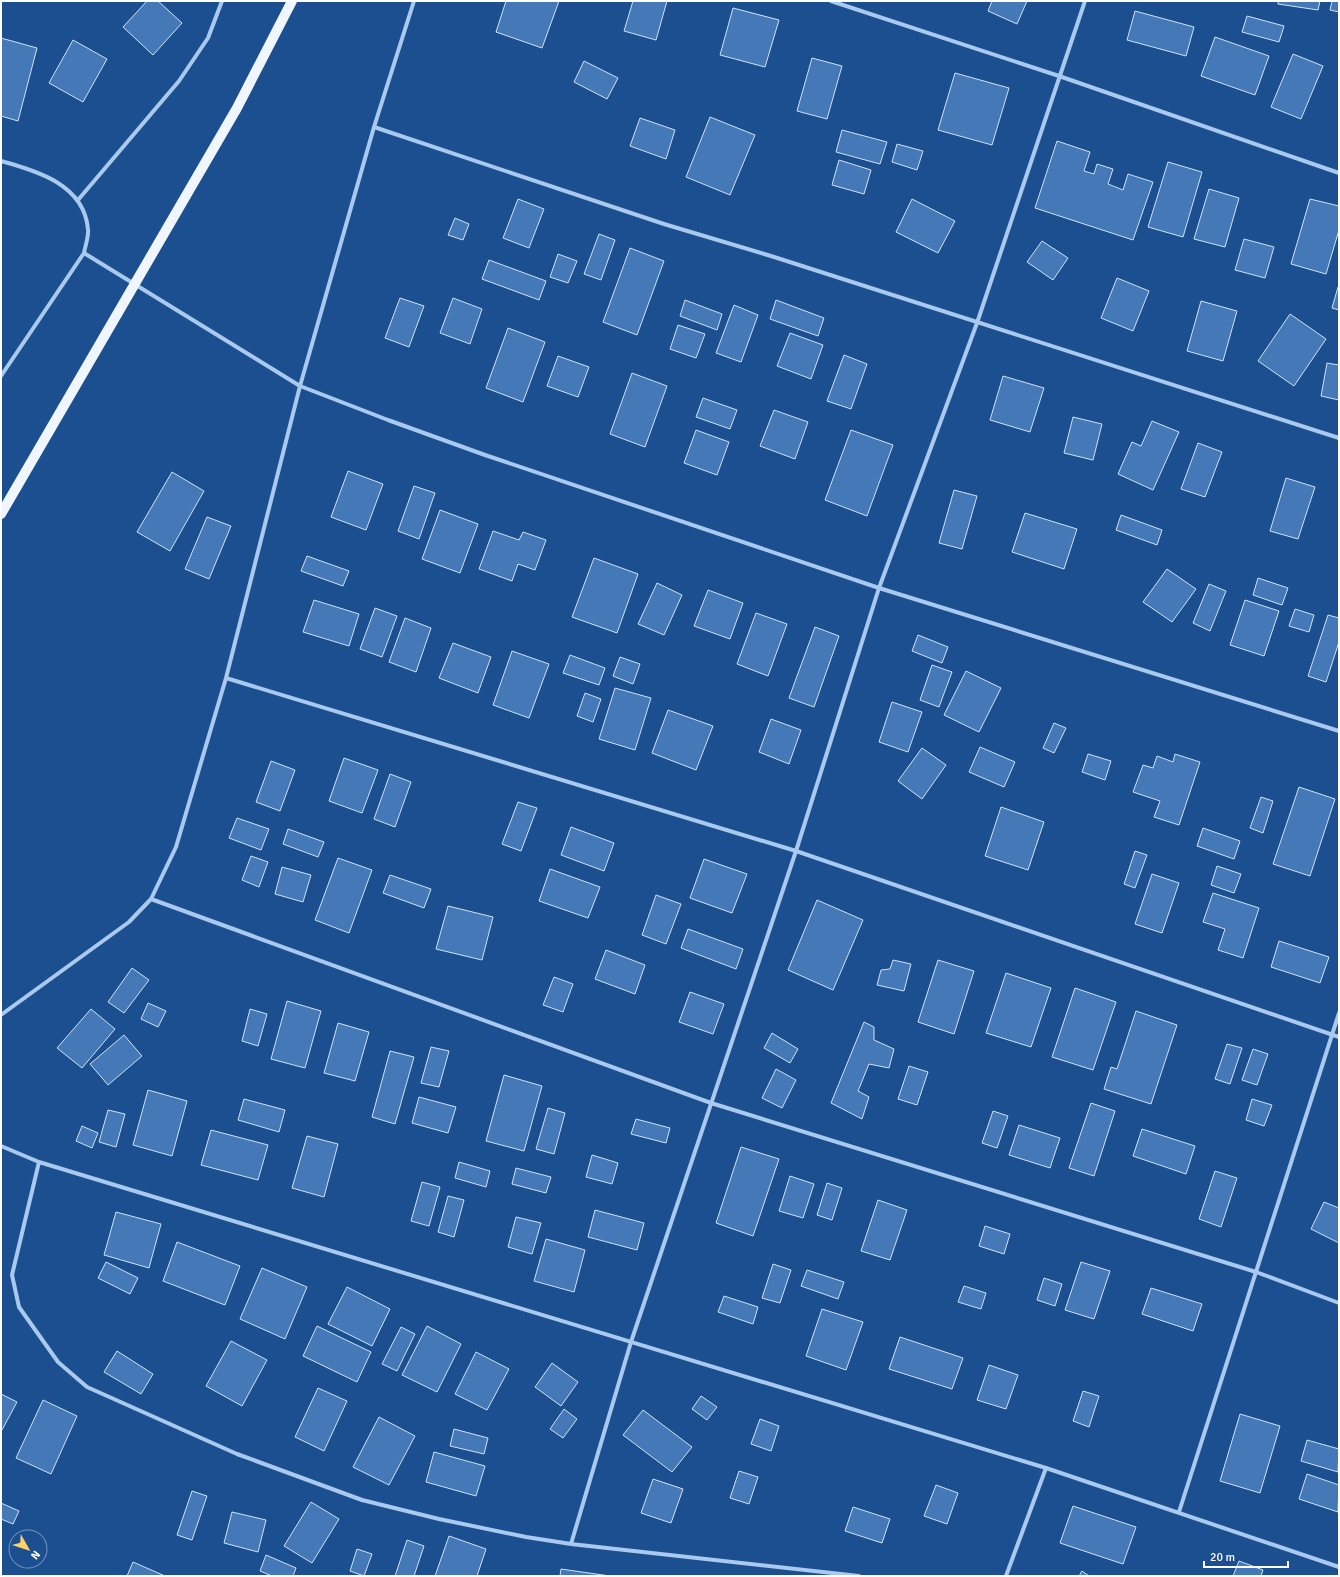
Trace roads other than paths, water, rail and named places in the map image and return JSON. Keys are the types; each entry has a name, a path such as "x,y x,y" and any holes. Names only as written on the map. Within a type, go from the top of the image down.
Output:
{"main road":[{"path":"1,514 237,108 292,1"}],"street":[{"path":"78,200 178,81 208,38 222,1"},
{"path":"1,1015 129,922 151,899 176,847 226,678 300,386 374,127 414,1"},
{"path":"832,1 1059,76 1339,173"},
{"path":"571,1544 631,1342 796,851 879,588 976,323 1085,1"},
{"path":"374,127 664,224 771,256 976,323 1339,438"},
{"path":"1,161 23,167 58,181 78,200 84,210 89,231 84,253 1,376"},
{"path":"84,253 300,386 485,455 879,588 1339,731"},
{"path":"226,678 796,851 1339,1037"},
{"path":"151,899 712,1102 1256,1272 1339,1303"},
{"path":"1179,1512 1339,1013"},
{"path":"1,1146 39,1162 1046,1468 1339,1567"},
{"path":"39,1162 12,1275 19,1307 58,1362 87,1387 237,1454 362,1500 439,1520 571,1544 859,1576"},
{"path":"1006,1576 1046,1468"}]}
